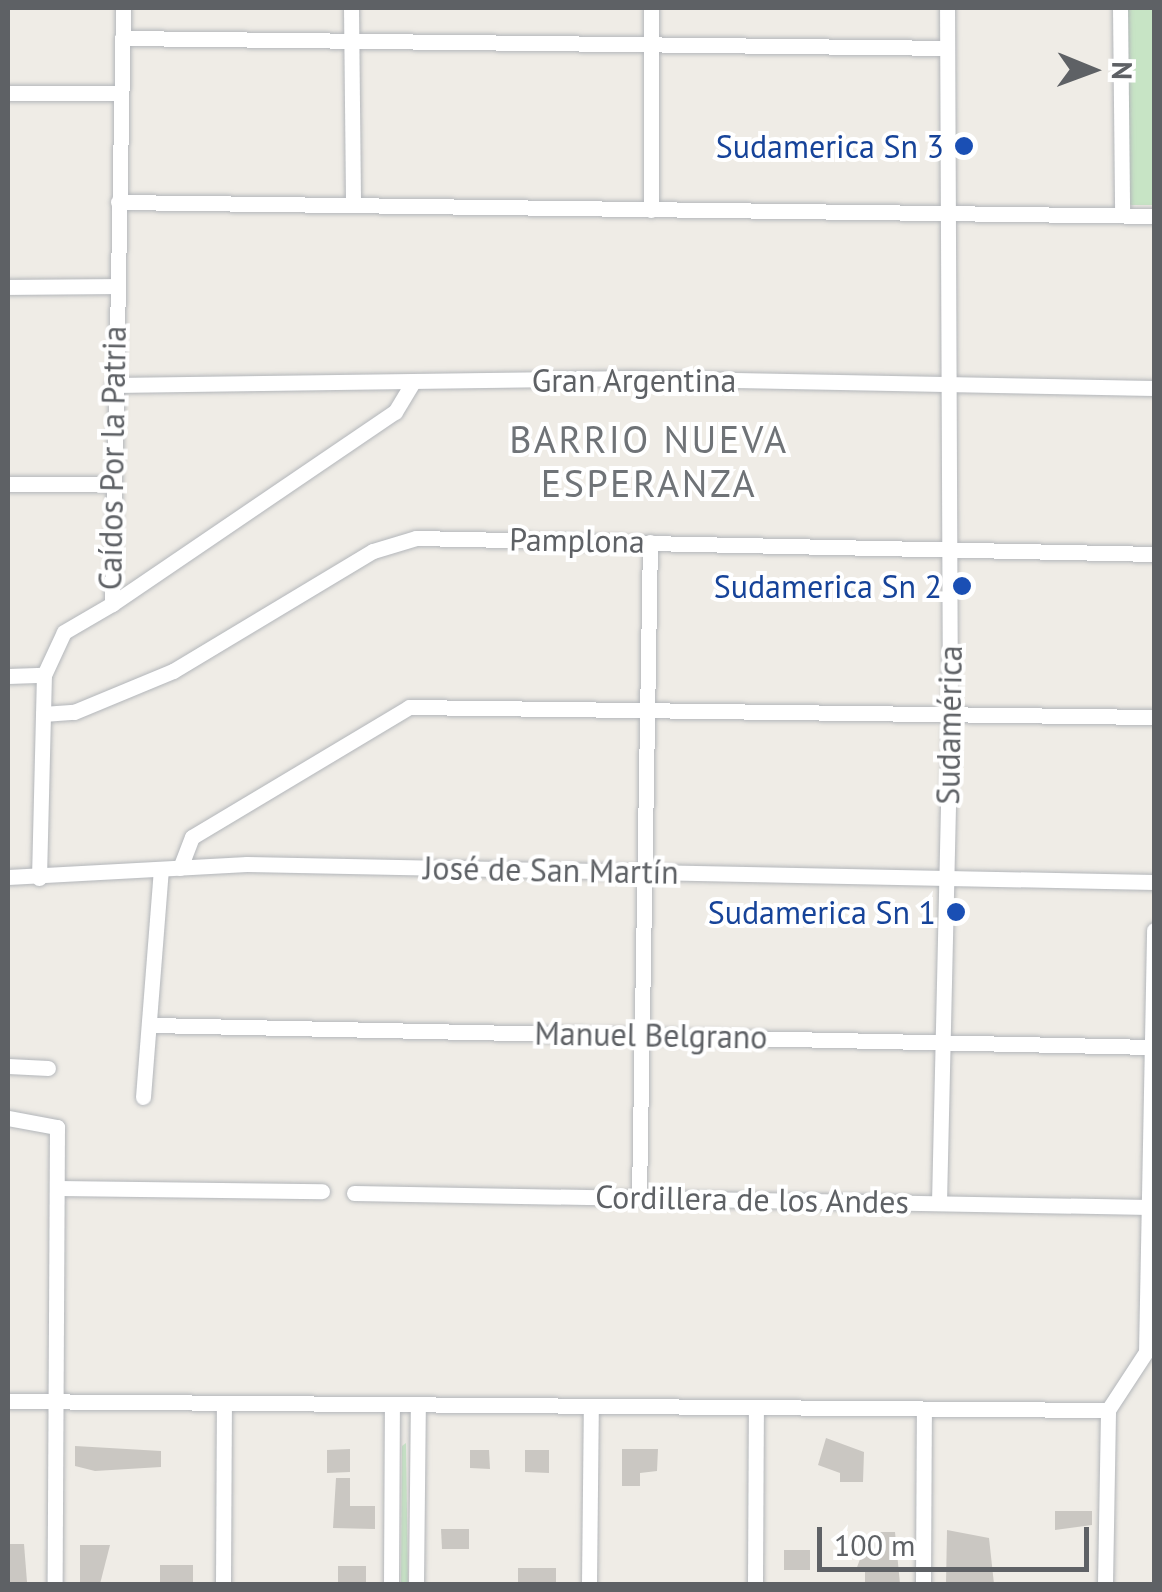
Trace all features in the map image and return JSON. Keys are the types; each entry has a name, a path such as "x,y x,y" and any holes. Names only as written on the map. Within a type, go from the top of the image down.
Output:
{"street":[{"name":"Caídos Por la Patria","path":"39,878 44,675 64,632 112,604 111,484 123,8"},
{"path":"352,8 353,204"},
{"path":"651,210 652,8"},
{"name":"Sudamérica","path":"939,1203 950,714 947,8"},
{"path":"1120,8 1122,215"},
{"path":"122,38 652,49 947,48"},
{"path":"8,93 120,92"},
{"path":"118,202 1154,216"},
{"path":"8,287 116,286"},
{"path":"112,604 394,412 413,382"},
{"name":"Gran Argentina","path":"113,384 949,383 1154,388"},
{"path":"8,484 111,484"},
{"name":"Pamplona","path":"43,714 74,712 173,671 396,542 650,542 1154,554"},
{"path":"639,1196 650,542"},
{"path":"8,676 44,675"},
{"path":"180,868 192,837 409,706 648,706 1154,718"},
{"name":"José de San Martín","path":"8,877 180,868 1154,882"},
{"path":"143,1097 152,1026 161,870"},
{"path":"1105,1584 1108,1410 1146,1352 1154,930"},
{"name":"Manuel Belgrano","path":"152,1026 1150,1047"},
{"path":"8,1066 48,1068"},
{"path":"8,1118 57,1128 55,1584"},
{"path":"58,1188 322,1190"},
{"name":"Cordillera de los Andes","path":"354,1194 1149,1206"},
{"path":"8,1401 1108,1410"},
{"path":"223,1584 224,1402"},
{"path":"391,1584 392,1404"},
{"path":"416,1584 418,1404"},
{"path":"588,1584 591,1406"},
{"path":"755,1584 756,1407"},
{"path":"923,1584 924,1409"}],"green space":[{"path":"1126,8 1154,8 1154,205 1129,205"},
{"path":"406,1443 408,1584 401,1584 402,1446"}],"building":[{"path":"826,1438 864,1452 863,1482 840,1482 840,1473 818,1465"},
{"path":"75,1446 161,1451 161,1467 95,1471 75,1466"},
{"path":"350,1449 350,1472 327,1473 327,1450"},
{"path":"622,1449 658,1449 657,1471 640,1473 640,1486 622,1486"},
{"path":"470,1450 489,1450 490,1469 470,1468"},
{"path":"525,1450 549,1450 549,1473 525,1472"},
{"path":"336,1478 350,1478 350,1506 375,1506 375,1529 333,1528"},
{"path":"1055,1511 1092,1511 1092,1525 1055,1530"},
{"path":"441,1529 469,1529 469,1549 442,1549"},
{"path":"947,1530 989,1538 994,1584 946,1584"},
{"path":"870,1532 895,1532 900,1584 865,1584 865,1570 856,1570"},
{"path":"8,1544 24,1544 27,1582 8,1582"},
{"path":"80,1545 110,1545 100,1584 80,1584"},
{"path":"784,1550 810,1550 810,1570 784,1570"},
{"path":"160,1565 193,1565 193,1584 160,1584"},
{"path":"338,1566 366,1566 366,1584 338,1584"},
{"path":"518,1568 556,1568 556,1584 518,1584"}],"place":[{"name":"Sudamerica Sn 3","path":"964,146"},
{"name":"Sudamerica Sn 2","path":"962,586"},
{"name":"Sudamerica Sn 1","path":"956,912"}],"district":[{"name":"BARRIO NUEVA ESPERANZA","path":"649,461"}]}
